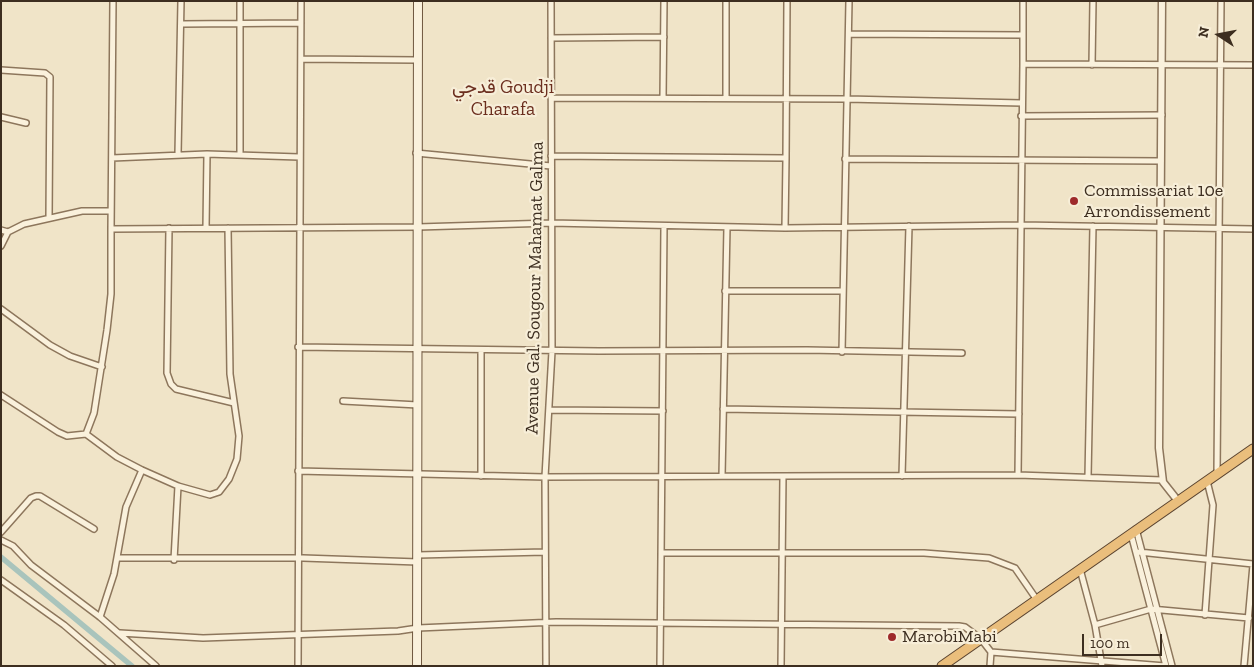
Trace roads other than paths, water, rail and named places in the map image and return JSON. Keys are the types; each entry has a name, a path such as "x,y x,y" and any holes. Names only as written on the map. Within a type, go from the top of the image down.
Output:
{"highway":[{"path":"942,666 1253,449"}],"main road":[{"path":"417,666 418,227 416,60 418,1"}],"street":[{"path":"86,434 94,413 111,294 113,1"},
{"path":"178,154 181,1"},
{"path":"240,1 240,154"},
{"path":"298,666 301,1"},
{"name":"Avenue Gal. Sougour Mahamat Galma","path":"546,666 545,476 552,351 550,223 551,1"},
{"path":"663,98 664,1"},
{"path":"726,1 726,98"},
{"path":"785,228 787,1"},
{"path":"842,352 849,1"},
{"path":"1018,475 1023,1"},
{"path":"1092,65 1093,1"},
{"path":"1162,1 1159,448 1162,480 1178,501"},
{"path":"1218,474 1221,1"},
{"path":"181,24 301,23"},
{"path":"849,34 1022,35"},
{"path":"551,38 664,37"},
{"path":"301,59 416,60"},
{"path":"1023,64 1253,65"},
{"path":"1,70 45,73 50,77 49,218"},
{"path":"551,98 847,98 1022,103"},
{"path":"1022,116 1162,115"},
{"path":"1,117 26,123"},
{"path":"416,153 551,166"},
{"path":"112,158 178,154 240,154 299,158"},
{"path":"206,228 207,154"},
{"path":"551,156 786,158"},
{"path":"845,159 1161,161"},
{"path":"1,246 8,232 24,224 82,211 112,211"},
{"path":"112,229 418,227 550,223 785,228 1021,225 1253,229"},
{"path":"660,666 664,226"},
{"path":"902,476 909,226"},
{"path":"1088,477 1093,226"},
{"path":"722,476 727,227"},
{"path":"169,228 167,373 171,384 176,389 234,403"},
{"path":"1,395 58,432 67,436 86,434 117,457 142,470 178,486 215,494 229,480 237,459 239,446 230,374 228,228"},
{"path":"1,230 8,232"},
{"path":"726,291 843,291"},
{"path":"1,309 50,345 70,356 102,367"},
{"path":"298,347 552,351 807,350 962,353"},
{"path":"481,350 481,476"},
{"path":"343,401 418,405"},
{"path":"549,410 663,411"},
{"path":"723,410 1019,414"},
{"path":"100,617 118,558 126,506 142,470"},
{"path":"298,472 481,476 1018,475 1162,480"},
{"path":"781,666 783,476"},
{"path":"1205,615 1213,506 1206,481"},
{"path":"174,560 178,486"},
{"path":"1,532 31,498 36,496 40,496 94,529"},
{"path":"1134,531 1154,609 1172,666"},
{"path":"1,540 13,546 31,565 120,633 156,666"},
{"path":"118,558 174,560 418,558 545,552"},
{"path":"1139,552 1253,564 1244,666"},
{"path":"661,553 924,553 988,558 1015,568 1036,600"},
{"path":"1080,568 1095,625 1102,664"},
{"path":"1,580 64,625 112,666"},
{"path":"990,652 1102,664 1165,666 1154,609"},
{"path":"1095,625 1154,609 1248,618"},
{"path":"120,633 204,638 398,632 418,628 547,623 959,626 965,627 981,639 990,652 990,666"}],"waterway":[{"path":"1,557 132,666"}],"place":[{"name":"Commissariat 10e Arrondissement","path":"1074,201"},
{"name":"MarobiMabi","path":"892,637"}],"district":[{"name":"قدجي Goudji Charafa","path":"503,99"}]}
